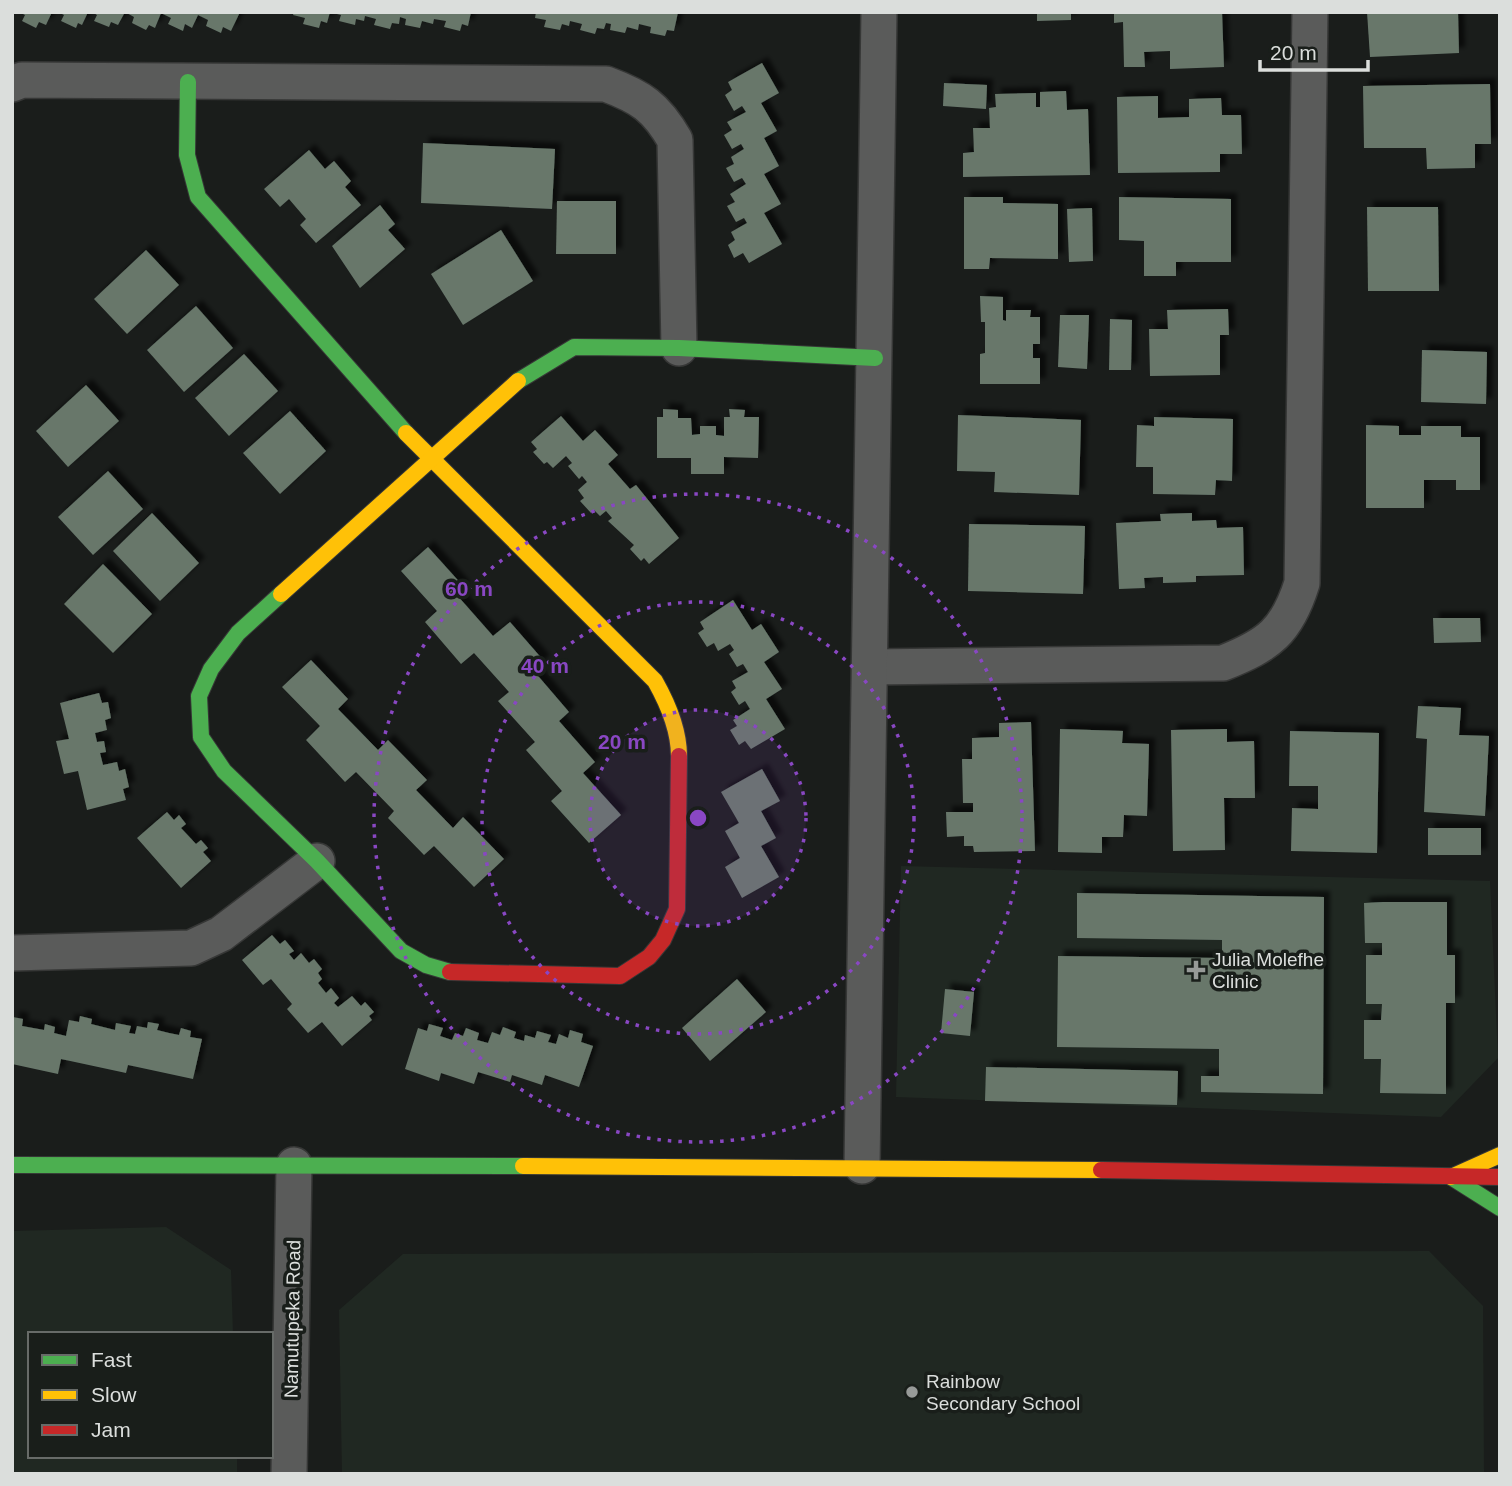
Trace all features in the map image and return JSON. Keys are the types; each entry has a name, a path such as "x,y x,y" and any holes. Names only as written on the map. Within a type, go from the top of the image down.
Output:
{"street":[{"path":"862,1166 878,12"},
{"path":"870,667 1223,663 1259,649 1292,614 1302,583 1310,12"},
{"path":"12,84 22,80 606,84 638,96 662,117 675,140 679,348"},
{"path":"188,82 186,161 188,177 198,197 428,458 655,681 668,704 679,743 677,909 671,931 641,967 620,976 458,974 426,965 401,951 317,861 225,771 201,737 199,696 211,669 238,633 428,458 511,385 574,347 679,348 875,358"},
{"path":"12,953 191,948 221,934 317,861"},
{"path":"1451,1177 1500,1155"},
{"path":"12,1165 862,1166 1500,1177"},
{"name":"Namutupeka Road","path":"289,1474 294,1165"},
{"path":"1451,1177 1500,1208"}],"shaded area":[{"name":"Julia Molefhe Clinic","path":"901,866 1490,881 1498,1058 1441,1117 896,1097"},
{"path":"166,1227 231,1270 233,1332 28,1332 28,1458 237,1458 237,1474 12,1474 12,1231"},
{"name":"Rainbow Secondary School","path":"1429,1251 1483,1306 1484,1474 342,1474 339,1310 403,1254"}],"building":[{"path":"19,12 52,12 46,25 39,22 36,28 22,21 25,15"},
{"path":"58,12 88,12 82,25 78,23 76,28 61,21 64,15"},
{"path":"92,12 125,12 118,25 111,22 109,27 94,21 97,15"},
{"path":"125,12 240,12 231,31 223,27 221,33 206,26 208,20 198,15 192,28 185,24 183,31 168,24 171,18 161,13 155,28 149,25 146,30 132,23 134,17"},
{"path":"294,12 330,12 327,23 321,21 319,28 303,24 305,18 293,15"},
{"path":"471,12 468,26 462,24 460,31 444,27 446,21 434,19 433,24 422,21 420,28 405,25 406,19 400,17 399,24 392,23 390,29 374,25 376,19 365,16 364,21 356,19 355,25 339,21 341,15 333,13"},
{"path":"536,12 678,12 674,31 667,30 665,36 650,33 651,27 639,24 638,30 627,27 625,33 610,30 611,24 606,23 604,29 597,28 595,34 580,30 582,24 570,21 569,26 562,24 560,30 544,27 546,20 535,18"},
{"path":"1037,12 1071,12 1071,20 1037,21"},
{"path":"1114,12 1222,12 1224,67 1170,69 1170,51 1144,52 1145,67 1124,67 1123,22 1114,23"},
{"path":"1367,12 1458,12 1459,53 1370,57"},
{"path":"762,63 779,93 761,103 777,131 764,138 779,166 764,174 781,204 764,213 782,244 749,263 743,253 734,258 728,245 735,240 731,232 747,223 744,218 736,222 727,206 735,202 730,194 746,184 742,178 734,182 726,168 734,164 731,157 744,149 741,144 732,149 724,135 732,130 727,122 746,112 742,106 734,111 725,95 732,90 728,82"},
{"path":"944,83 987,85 986,109 943,106"},
{"path":"1490,84 1491,144 1475,144 1475,168 1427,169 1426,148 1364,148 1363,86"},
{"path":"1066,91 1067,110 1088,109 1090,175 963,177 963,153 974,152 973,128 990,128 989,108 996,107 995,94 1036,93 1036,107 1040,107 1040,92"},
{"path":"1158,96 1158,118 1189,117 1189,99 1221,98 1222,115 1241,115 1242,154 1220,154 1220,172 1118,173 1117,97"},
{"path":"423,143 555,149 552,209 421,203"},
{"path":"309,150 325,169 334,161 351,181 345,187 361,205 316,243 300,225 306,219 289,199 280,207 264,189"},
{"path":"964,197 1003,197 1003,203 1058,204 1058,259 990,258 989,269 964,269"},
{"path":"1119,197 1231,199 1231,262 1176,262 1176,276 1144,276 1144,241 1119,240"},
{"path":"557,201 616,201 616,254 556,254"},
{"path":"380,205 395,224 388,230 405,249 360,288 332,246"},
{"path":"1367,207 1438,207 1439,291 1368,291"},
{"path":"1092,208 1093,261 1069,262 1067,209"},
{"path":"501,230 533,281 463,325 431,274"},
{"path":"146,250 179,285 127,334 94,299"},
{"path":"980,296 1003,297 1003,320 1006,321 1006,310 1031,310 1030,317 1040,317 1040,344 1033,344 1033,358 1040,358 1040,384 980,384 980,354 985,353 985,322 981,322"},
{"path":"196,306 233,348 184,392 147,350"},
{"path":"1228,309 1229,335 1220,335 1220,375 1150,376 1149,329 1168,329 1167,310"},
{"path":"1060,315 1089,315 1087,369 1058,367"},
{"path":"1110,319 1132,320 1131,370 1109,370"},
{"path":"1422,350 1487,352 1486,404 1421,402"},
{"path":"244,354 278,391 229,436 195,398"},
{"path":"86,385 119,421 68,467 36,431"},
{"path":"663,409 678,410 678,418 691,418 692,435 700,434 700,426 716,426 716,435 724,436 724,417 730,417 729,409 745,410 744,417 759,417 758,458 724,457 724,474 691,474 691,458 657,458 657,417 663,417"},
{"path":"290,411 326,451 280,494 243,453"},
{"path":"958,415 1081,420 1079,495 994,492 995,472 957,471"},
{"path":"561,416 583,441 595,430 618,455 608,464 630,489 636,485 679,538 649,564 644,558 641,561 630,549 634,545 608,521 612,518 606,511 600,516 594,510 591,513 580,501 584,498 578,490 587,482 582,476 579,479 568,466 572,463 566,456 553,468 547,462 544,464 533,452 537,449 531,442"},
{"path":"1154,417 1233,419 1232,481 1216,480 1215,495 1153,494 1153,467 1136,467 1137,425 1154,426"},
{"path":"1366,425 1399,426 1399,435 1421,435 1421,426 1461,426 1461,437 1480,437 1480,490 1456,490 1456,480 1424,480 1424,508 1366,508"},
{"path":"108,471 143,509 93,555 58,517"},
{"path":"152,513 199,563 160,601 113,551"},
{"path":"1192,513 1192,521 1216,520 1217,528 1243,527 1244,575 1196,576 1196,582 1163,583 1163,577 1144,578 1145,588 1119,589 1116,523 1161,521 1160,514"},
{"path":"969,524 1085,526 1083,594 968,591"},
{"path":"428,547 464,587 456,594 493,636 510,622 544,661 533,670 569,712 559,721 595,762 583,773 621,815 589,843 551,801 562,791 526,750 535,742 498,701 509,692 474,653 461,664 425,622 437,611 401,571"},
{"path":"103,564 152,614 113,653 64,604"},
{"path":"733,600 752,630 761,624 779,652 764,662 782,689 766,699 785,729 751,749 745,741 739,745 730,730 737,726 733,720 750,709 745,701 739,705 731,692 736,688 732,681 748,672 743,664 737,667 729,654 734,650 730,644 718,651 714,643 707,647 698,633 704,629 700,622"},
{"path":"1433,618 1480,618 1481,642 1434,643"},
{"path":"311,660 348,699 338,709 378,750 388,740 427,780 416,790 453,828 463,817 504,859 474,887 434,846 424,855 388,818 394,811 356,772 345,782 306,740 320,726 282,687"},
{"path":"99,693 102,703 108,702 111,718 105,720 107,730 95,733 97,742 104,741 106,752 100,753 103,765 117,762 119,771 125,769 129,787 123,789 126,800 87,810 78,771 64,774 56,741 69,739 60,703"},
{"path":"1418,706 1461,708 1459,735 1489,736 1485,816 1424,812 1427,739 1416,738"},
{"path":"1031,722 1035,851 974,852 973,846 964,846 964,836 947,837 946,812 973,812 973,803 963,803 962,759 972,759 972,738 999,737 999,723"},
{"path":"1060,729 1123,731 1122,743 1149,744 1147,816 1124,815 1123,837 1102,837 1102,853 1058,852"},
{"path":"1227,729 1227,742 1254,741 1255,798 1224,798 1225,850 1173,851 1171,730"},
{"path":"1290,731 1379,733 1377,853 1291,851 1292,808 1318,809 1318,786 1289,786"},
{"path":"762,769 780,801 761,811 776,838 761,846 779,877 742,898 725,867 740,858 725,831 739,823 721,792"},
{"path":"167,812 174,820 179,815 186,824 181,828 196,844 201,840 208,848 203,852 211,861 181,888 137,838"},
{"path":"1428,828 1481,828 1481,855 1428,855"},
{"path":"1077,893 1324,897 1323,1094 1201,1092 1201,1076 1219,1076 1219,1049 1057,1047 1058,956 1222,958 1222,940 1077,938"},
{"path":"1447,902 1447,955 1455,955 1455,1003 1446,1003 1446,1094 1380,1093 1381,1059 1364,1059 1364,1020 1381,1020 1382,1004 1366,1004 1366,955 1382,955 1382,943 1365,943 1364,903"},
{"path":"272,935 280,944 285,940 294,951 289,954 294,960 301,953 309,963 314,959 322,969 318,973 322,979 318,983 326,993 331,988 339,998 334,1003 338,1007 352,996 361,1006 365,1002 374,1012 369,1016 372,1020 342,1046 322,1022 308,1033 287,1009 292,1004 271,979 263,985 242,960"},
{"path":"737,979 766,1012 710,1061 682,1028"},
{"path":"945,989 974,992 970,1036 941,1033"},
{"path":"80,1016 92,1019 91,1024 115,1030 116,1023 131,1026 129,1033 135,1034 137,1026 147,1028 148,1022 159,1024 157,1030 169,1033 179,1035 181,1028 191,1031 190,1037 202,1039 193,1079 128,1065 126,1073 61,1059 58,1074 12,1064 13,1017 23,1019 22,1026 44,1030 45,1024 55,1027 54,1033 66,1036 69,1020 79,1022"},
{"path":"429,1024 443,1028 440,1036 452,1040 455,1033 463,1036 466,1028 479,1033 477,1040 488,1043 492,1032 500,1035 503,1027 516,1032 514,1038 524,1041 525,1035 535,1038 537,1031 551,1035 548,1042 556,1044 559,1034 568,1038 570,1030 583,1034 581,1042 593,1046 579,1087 545,1075 542,1085 512,1075 510,1082 478,1072 474,1084 441,1073 439,1081 405,1069 418,1028 427,1031"},
{"path":"986,1067 1178,1071 1177,1105 985,1101"}],"traffic: fast":[{"path":"188,82 187,155 198,197 406,433"},
{"path":"518,381 574,347 679,348 875,358"},
{"path":"281,594 238,633 211,669 199,696 201,737 224,771 317,861 401,951 426,965 450,972"},
{"path":"12,1165 523,1166"},
{"path":"1451,1177 1500,1208"}],"traffic: slow":[{"path":"281,594 518,381"},
{"path":"406,433 655,681 672,717 679,756"},
{"path":"1451,1177 1500,1155"},
{"path":"523,1166 1101,1170"}],"traffic: jam":[{"path":"450,972 620,976 649,957 663,940 677,909 679,756"},
{"path":"1101,1170 1500,1177"}],"place":[{"name":"Julia Molefhe Clinic","path":"1196,970"},
{"name":"Rainbow Secondary School","path":"912,1392"}]}
